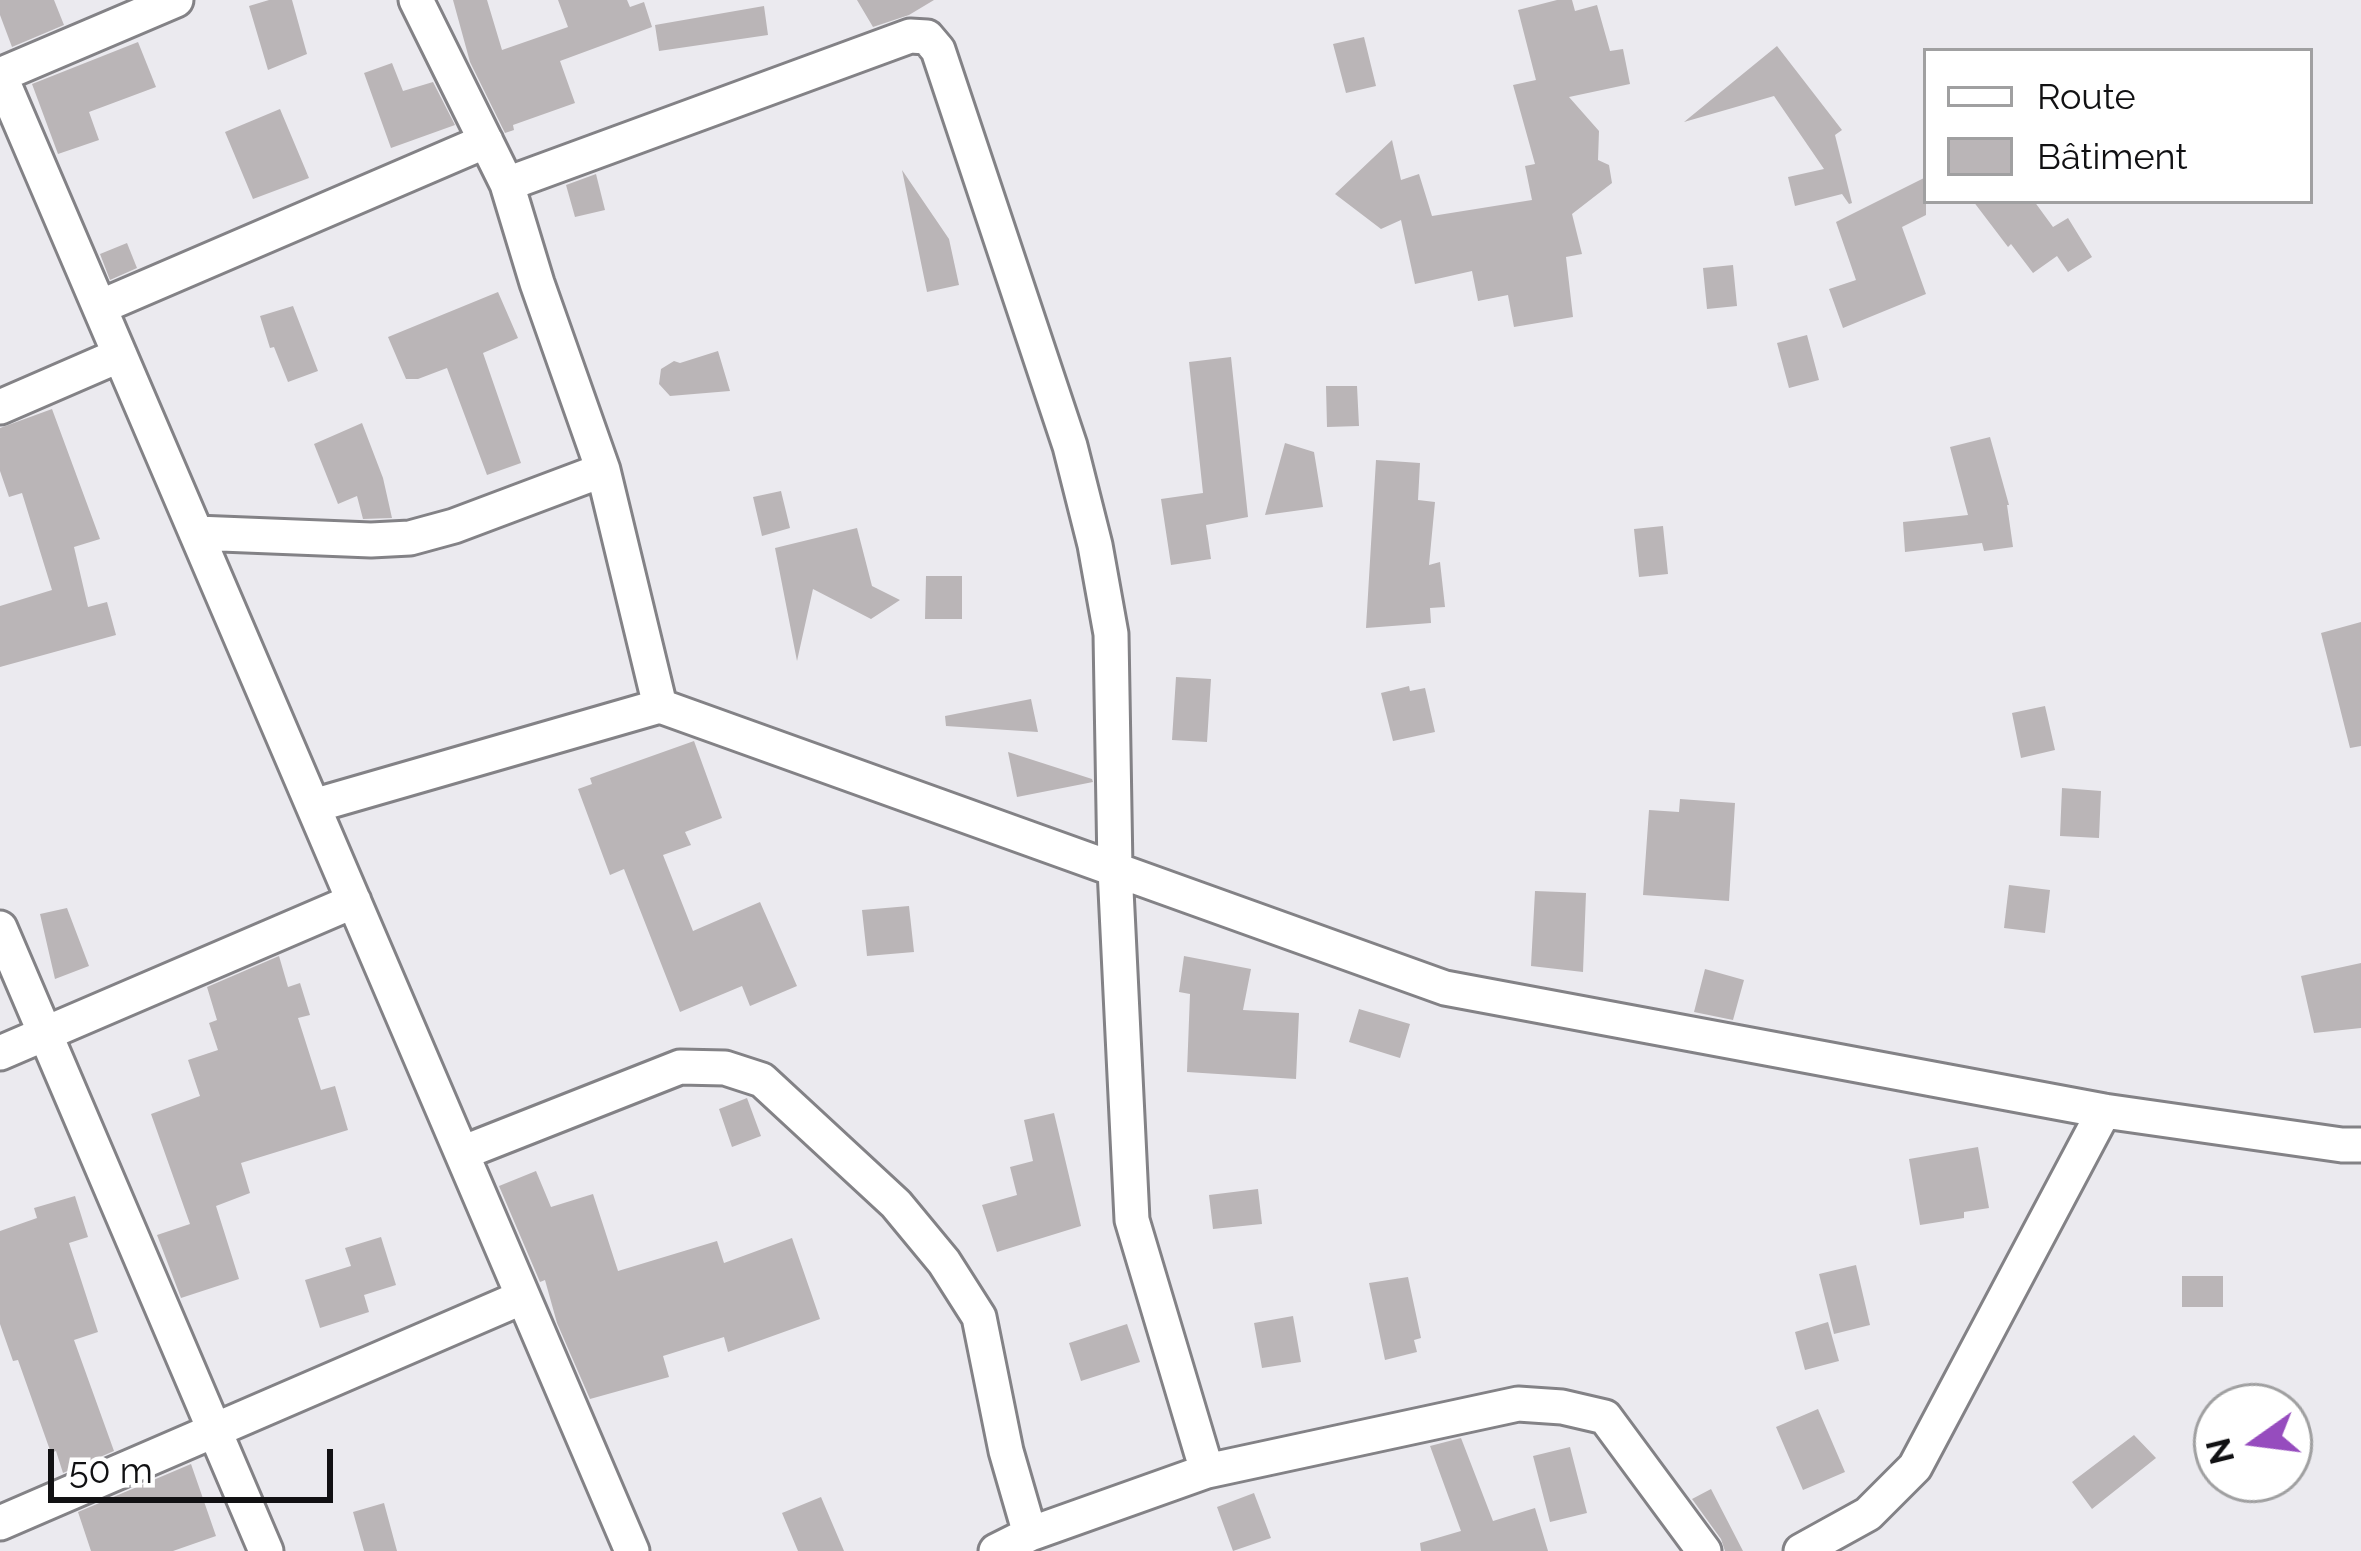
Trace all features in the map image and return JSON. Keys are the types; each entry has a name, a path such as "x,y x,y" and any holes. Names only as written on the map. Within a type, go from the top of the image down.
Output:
{"street":[{"path":"176,0 0,75 632,1551"},
{"path":"416,0 508,184 537,283 604,470 660,706"},
{"path":"508,184 910,36 927,37 938,50 1070,446 1111,634 1115,869 1132,1220 1207,1472"},
{"path":"100,307 486,141"},
{"path":"0,407 120,355"},
{"path":"196,533 410,538 604,470"},
{"path":"313,806 660,706 1445,988 2104,1111 2361,1145"},
{"path":"0,1053 354,901"},
{"path":"0,928 266,1551"},
{"path":"462,1153 680,1067 725,1068 762,1080 896,1204 944,1262 979,1317 1006,1451 1030,1534"},
{"path":"1801,1551 1868,1514 1915,1467 2104,1111"},
{"path":"0,1522 523,1297"},
{"path":"996,1551 1030,1534 1207,1472 1518,1404 1605,1417 1704,1551"}],"building":[{"path":"0,0 54,0 64,25 12,47 0,15"},
{"path":"292,0 307,54 268,70 249,6"},
{"path":"453,0 487,0 502,50 568,27 558,0 627,0 630,7 644,2 652,27 560,61 575,103 513,125 514,130 505,133 470,62"},
{"path":"857,0 934,0 873,27"},
{"path":"1572,0 1575,11 1597,5 1610,51 1623,49 1630,84 1569,97 1599,131 1598,160 1609,165 1612,183 1572,214 1582,254 1566,257 1573,317 1514,327 1508,295 1478,301 1472,271 1415,284 1401,220 1381,229 1335,194 1392,140 1401,180 1419,174 1432,216 1532,200 1525,166 1535,164 1513,85 1536,80 1518,10"},
{"path":"764,6 768,35 659,51 655,25"},
{"path":"1364,37 1376,86 1346,93 1333,44"},
{"path":"138,42 156,87 89,112 99,140 58,154 32,84"},
{"path":"1777,46 1842,130 1835,135 1852,203 1842,194 1795,206 1788,177 1824,169 1774,96 1684,122"},
{"path":"392,63 403,91 433,82 455,125 391,148 364,73"},
{"path":"280,109 309,178 253,199 225,132"},
{"path":"902,170 949,239 959,285 927,292"},
{"path":"596,174 605,210 575,217 566,185"},
{"path":"1923,178 1926,215 1902,227 1926,294 1843,328 1829,289 1856,280 1836,222"},
{"path":"1975,204 2036,204 2053,227 2068,218 2092,257 2068,272 2057,256 2033,273 2011,244 2008,247"},
{"path":"127,243 137,268 110,280 100,254"},
{"path":"1733,265 1737,306 1707,309 1703,268"},
{"path":"498,292 518,338 483,353 521,463 487,475 447,368 406,379 388,337"},
{"path":"293,306 318,371 288,382 260,316"},
{"path":"1807,335 1819,380 1789,388 1777,343"},
{"path":"718,351 730,391 670,396 659,384 661,369 674,361"},
{"path":"1231,357 1248,517 1206,525 1211,559 1171,565 1161,499 1203,493 1189,362"},
{"path":"1326,386 1357,386 1359,426 1327,427"},
{"path":"52,409 100,539 74,547 88,607 107,602 116,635 0,667 0,606 52,590 22,493 9,497 0,471 0,428"},
{"path":"362,423 392,518 363,519 357,496 338,504 314,444"},
{"path":"1990,437 2009,505 2013,547 1984,551 1982,543 1905,552 1903,522 1968,515 1950,447"},
{"path":"1285,443 1314,452 1323,507 1265,515"},
{"path":"1376,460 1420,463 1418,500 1435,502 1429,565 1440,562 1445,607 1430,608 1431,623 1366,628"},
{"path":"781,491 790,528 762,536 753,497"},
{"path":"1663,526 1668,574 1639,577 1634,529"},
{"path":"857,528 872,586 900,600 871,619 813,589 797,661 775,548"},
{"path":"926,576 962,576 962,619 925,619"},
{"path":"2361,622 2361,746 2350,748 2321,633"},
{"path":"1176,677 1211,679 1207,742 1172,740"},
{"path":"1409,686 1410,691 1425,688 1435,732 1393,741 1381,693"},
{"path":"1031,699 1038,732 946,726 945,716"},
{"path":"2045,706 2055,750 2021,758 2012,713"},
{"path":"694,741 722,818 685,832 691,845 663,855 693,931 760,902 797,986 750,1006 742,986 680,1012 624,869 610,875 578,789 592,784 590,778"},
{"path":"1008,752 1092,779 1093,782 1017,797"},
{"path":"2062,788 2101,791 2099,838 2060,836"},
{"path":"1680,799 1735,803 1729,901 1643,895 1649,810 1679,812"},
{"path":"2009,885 2050,890 2045,933 2004,928"},
{"path":"1535,891 1586,893 1583,972 1531,966"},
{"path":"909,906 914,952 867,956 862,910"},
{"path":"67,908 89,966 55,979 40,914"},
{"path":"279,956 288,987 300,983 310,1015 298,1018 321,1090 335,1086 348,1130 241,1163 250,1193 216,1206 239,1279 181,1298 157,1235 190,1224 151,1114 200,1096 188,1060 218,1050 209,1023 217,1020 207,987"},
{"path":"1184,956 1251,969 1243,1010 1299,1013 1296,1079 1187,1072 1190,994 1179,992"},
{"path":"2361,963 2361,1028 2314,1033 2301,976"},
{"path":"1705,969 1744,980 1733,1020 1694,1012"},
{"path":"1359,1009 1410,1024 1400,1058 1349,1042"},
{"path":"747,1098 761,1136 732,1147 719,1109"},
{"path":"1054,1113 1081,1226 997,1252 982,1205 1017,1195 1010,1167 1033,1161 1024,1120"},
{"path":"1978,1147 1989,1208 1964,1212 1964,1218 1920,1225 1909,1159"},
{"path":"536,1171 551,1207 593,1194 618,1271 717,1241 724,1263 792,1238 820,1319 728,1352 724,1337 663,1356 669,1377 590,1399 557,1323 545,1280 540,1282 499,1186"},
{"path":"1258,1189 1262,1224 1213,1229 1209,1195"},
{"path":"75,1196 88,1237 69,1243 98,1332 74,1340 114,1451 63,1473 0,1324 0,1231 37,1218 34,1208"},
{"path":"381,1237 396,1285 364,1295 369,1312 320,1328 305,1280 351,1266 345,1248"},
{"path":"1856,1265 1870,1325 1834,1334 1819,1274"},
{"path":"2182,1276 2223,1276 2223,1307 2182,1307"},
{"path":"1408,1277 1421,1338 1414,1340 1417,1352 1385,1360 1369,1283"},
{"path":"1293,1316 1301,1362 1262,1368 1254,1323"},
{"path":"1828,1322 1839,1361 1805,1370 1795,1332"},
{"path":"1127,1324 1140,1362 1081,1381 1069,1343"},
{"path":"1818,1409 1845,1472 1803,1490 1776,1427"},
{"path":"2134,1435 2156,1458 2092,1509 2072,1482"},
{"path":"1461,1438 1493,1521 1535,1508 1548,1551 1421,1551 1420,1543 1461,1531 1430,1446"},
{"path":"1570,1447 1587,1513 1550,1522 1533,1456"},
{"path":"191,1464 216,1536 173,1551 91,1551 78,1512"},
{"path":"1711,1489 1743,1551 1725,1551 1692,1499"},
{"path":"1254,1493 1271,1538 1233,1551 1217,1507"},
{"path":"821,1497 844,1551 798,1551 782,1513"},
{"path":"384,1503 397,1551 364,1551 353,1512"}]}
